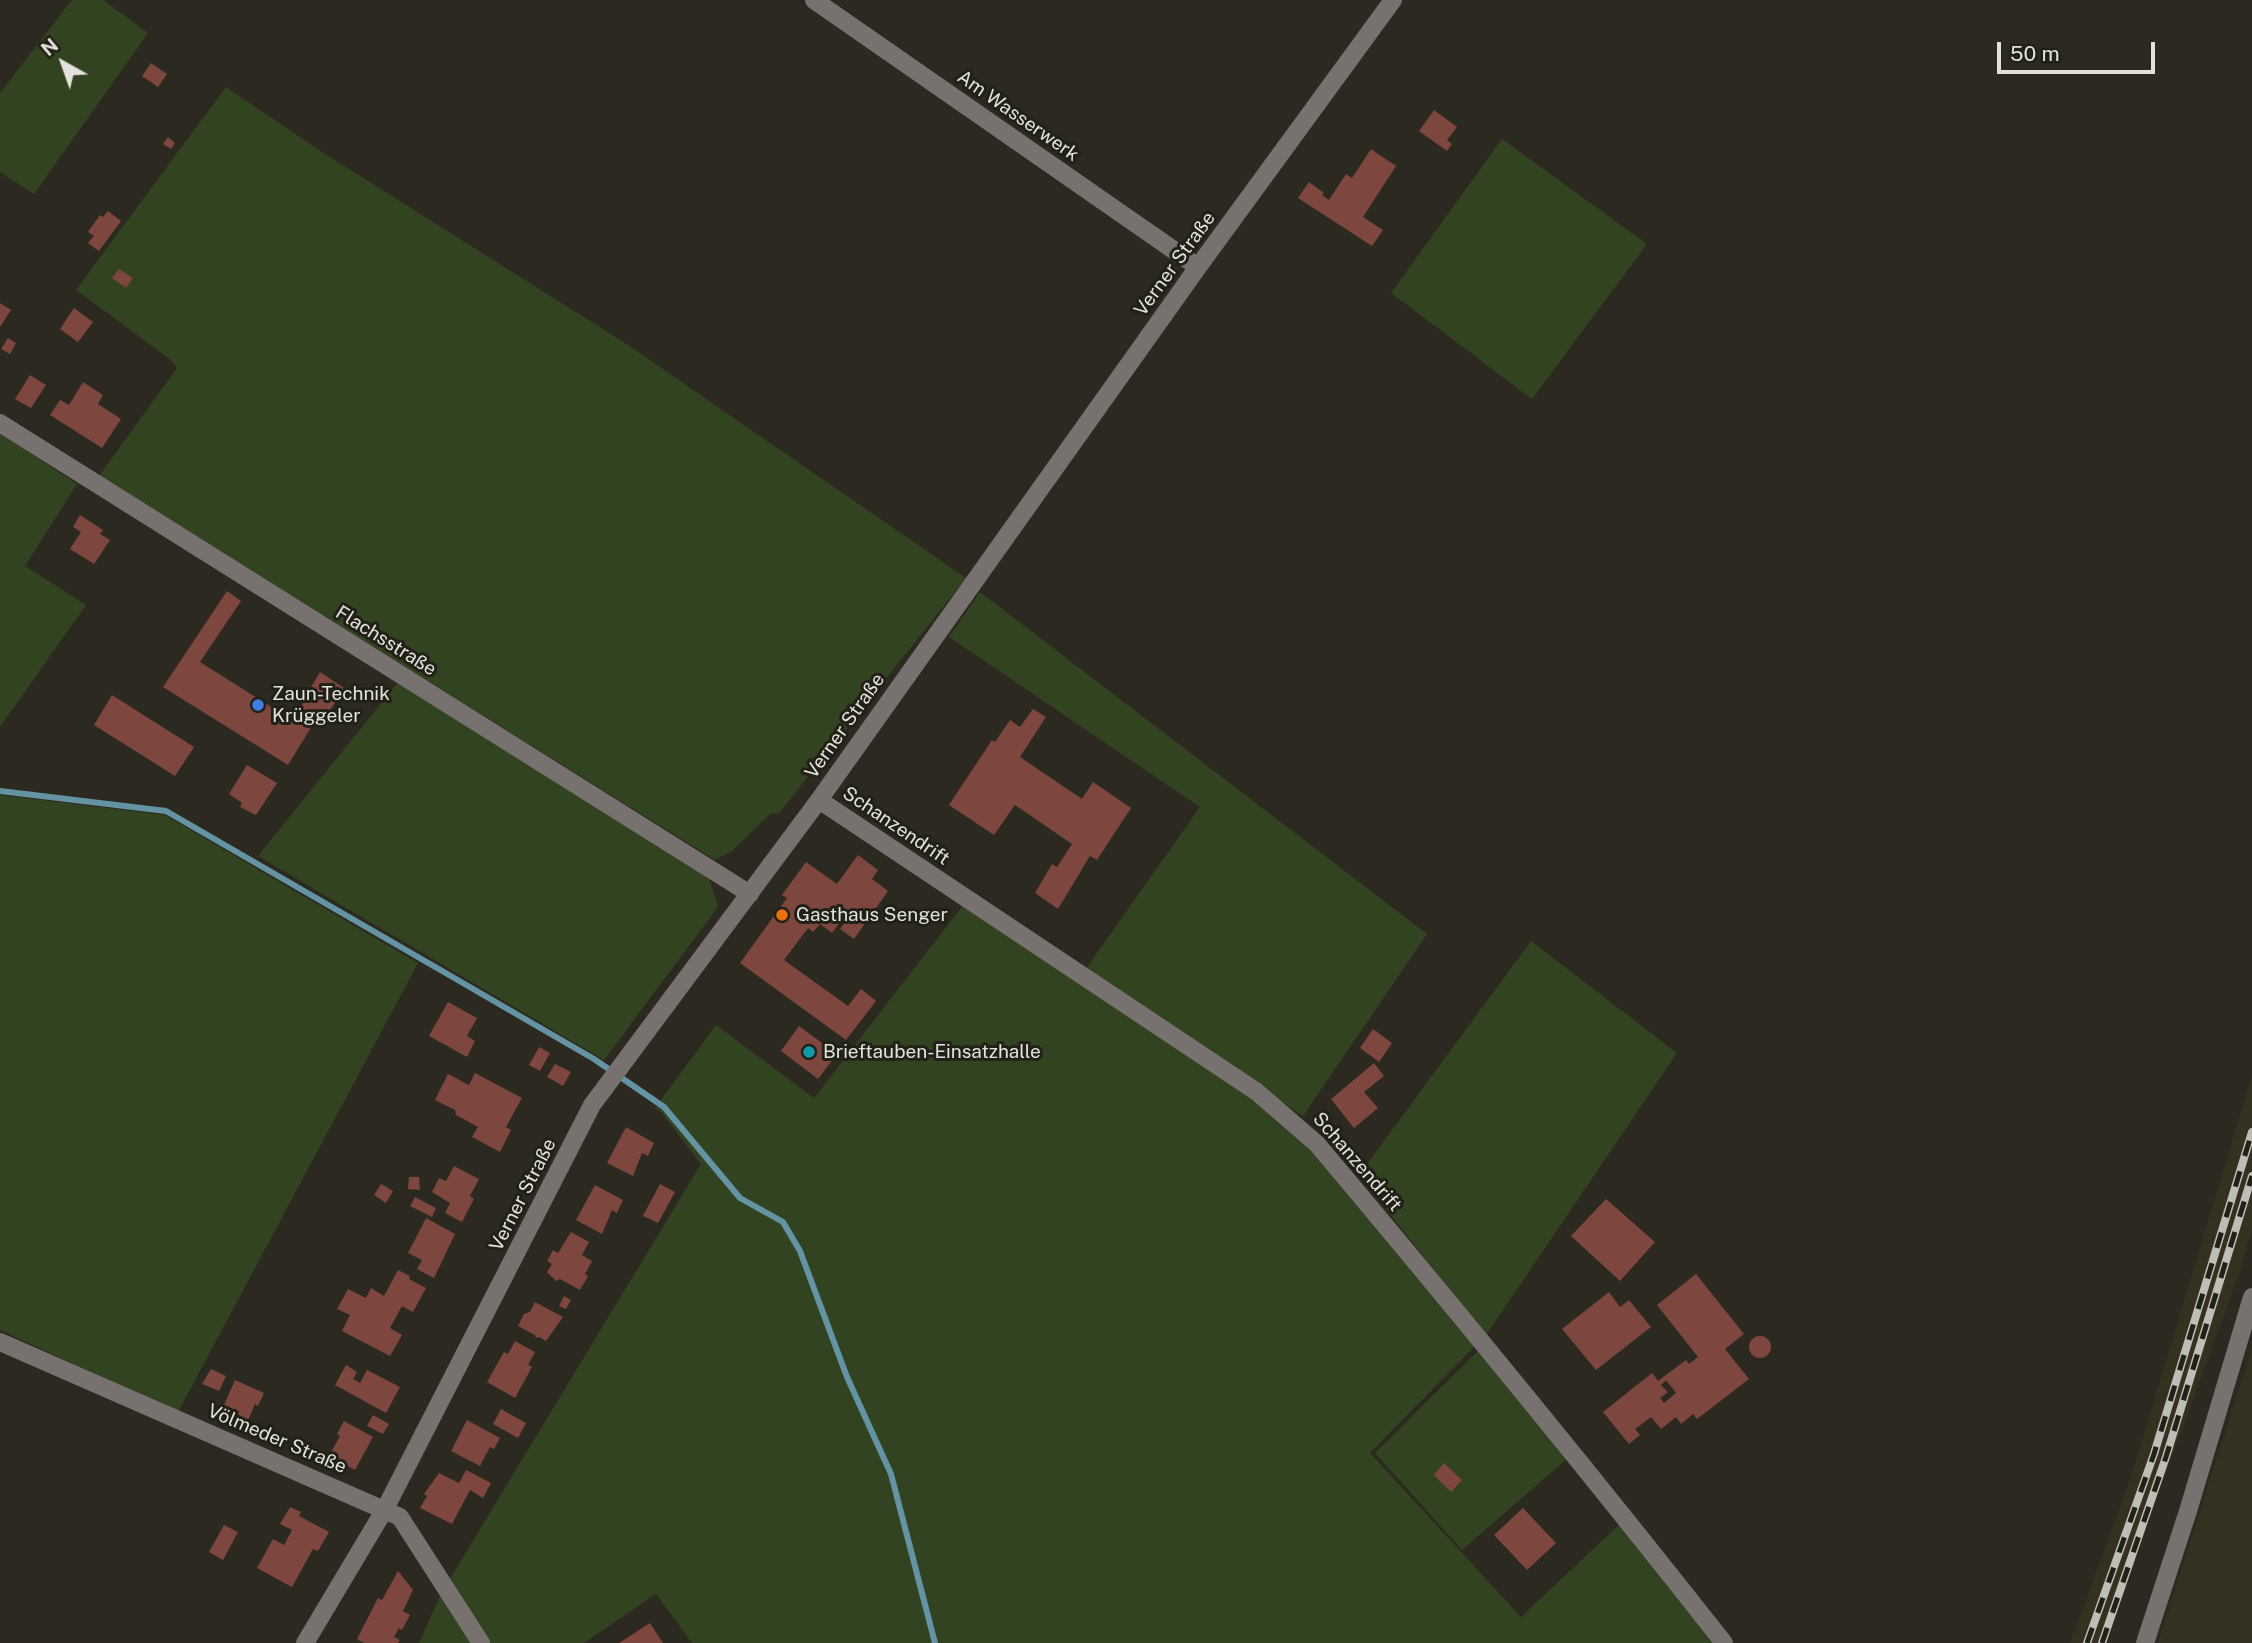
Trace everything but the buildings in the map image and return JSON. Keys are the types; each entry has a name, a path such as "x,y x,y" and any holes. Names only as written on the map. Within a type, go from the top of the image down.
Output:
{"street":[{"name":"Am Wasserwerk","path":"814,0 1198,267"},
{"name":"Verner Straße","path":"305,1643 385,1509 593,1105 750,894 1198,267 1393,0"},
{"name":"Flachsstraße","path":"0,423 750,894"},
{"name":"Schanzendrift","path":"818,800 1257,1092 1302,1129 1324,1152 1600,1486 1724,1643"},
{"path":"2145,1643 2252,1297"},
{"name":"Völmeder Straße","path":"0,1342 400,1517 481,1643"}],"shaded area":[{"path":"2252,1075 2252,1229 2242,1267 2103,1643 2070,1643 2131,1477"},
{"path":"2252,1348 2252,1643 2158,1643"}],"green space":[{"path":"72,0 103,0 148,33 34,194 0,172 0,93"},
{"path":"226,87 322,152 625,343 966,578 780,812 770,814 732,851 715,860 99,476 177,368 171,360 76,290"},
{"path":"1502,139 1647,244 1532,399 1391,293"},
{"path":"0,433 77,484 25,566 86,605 0,727"},
{"path":"980,592 1427,934 1303,1116 1085,970 1200,807 949,637"},
{"path":"399,681 708,875 718,907 604,1060 258,856"},
{"path":"0,795 165,815 418,963 178,1412 0,1330"},
{"path":"964,904 1253,1095 1301,1135 1476,1345 1370,1453 1521,1617 1621,1523 1717,1643 692,1643 656,1594 584,1643 488,1643 448,1582 701,1164 655,1108 716,1025 814,1098"},
{"path":"1531,941 1677,1053 1486,1335 1359,1175"},
{"path":"1479,1350 1569,1457 1462,1550 1375,1453"},
{"path":"441,1594 474,1643 419,1643"}],"waterway":[{"path":"0,791 166,811 594,1059 664,1107 740,1198 783,1222 800,1251 847,1377 891,1474 935,1643"}],"railway":[{"path":"2087,1643 2154,1454 2252,1132"},
{"path":"2102,1643 2166,1457 2252,1176"}],"place":[{"name":"Zaun-Technik Krüggeler","path":"258,705"},
{"name":"Gasthaus Senger","path":"782,915"},
{"name":"Brieftauben-Einsatzhalle","path":"809,1052"}]}
